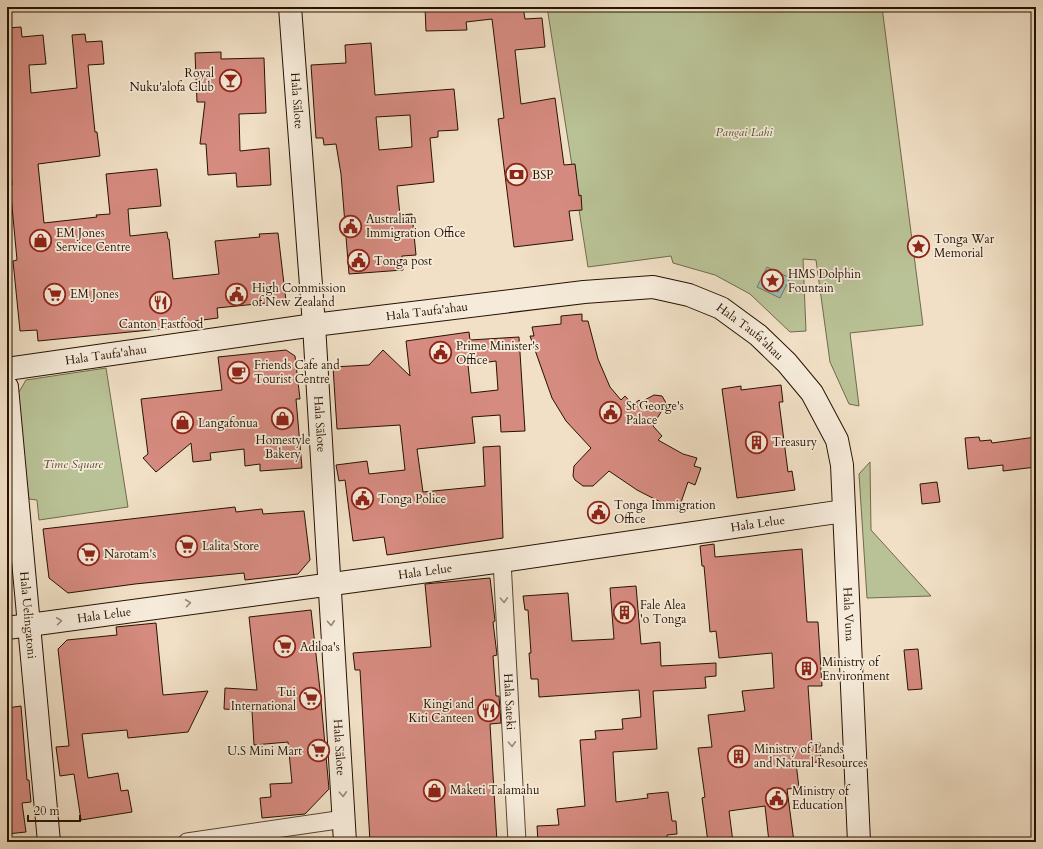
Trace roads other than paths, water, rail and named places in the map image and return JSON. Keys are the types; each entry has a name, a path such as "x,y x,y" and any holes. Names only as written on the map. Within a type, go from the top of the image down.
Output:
{"street":[{"name":"Hala Sālote","path":"290,7 314,325 345,842"},
{"name":"Hala Taufa'ahau","path":"7,369 314,325 584,292 653,287 689,295 721,308 758,335 787,363 812,393"},
{"name":"Hala Uelingatoni","path":"7,387 49,842"},
{"name":"Hala Vuna","path":"812,393 837,440 842,465 850,610 859,842"},
{"name":"Hala Lelue","path":"7,628 502,561 844,511"},
{"name":"Hala Sateki","path":"502,561 517,842"},
{"path":"187,842 344,820"}],"water":[{"path":"767,267 790,278 780,298 757,287"}],"place":[{"name":"Royal Nuku'alofa Club","path":"230,80"},
{"name":"BSP","path":"517,175"},
{"name":"Australian Immigration Office","path":"350,226"},
{"name":"EM Jones Service Centre","path":"40,240"},
{"name":"Tonga War Memorial","path":"918,246"},
{"name":"Tonga post","path":"358,261"},
{"name":"HMS Dolphin Fountain","path":"772,281"},
{"name":"EM Jones","path":"54,294"},
{"name":"High Commission of New Zealand","path":"236,295"},
{"name":"Canton Fastfood","path":"161,303"},
{"name":"Prime Minister's Office","path":"440,353"},
{"name":"Friends Cafe and Tourist Centre","path":"238,372"},
{"name":"St George's Palace","path":"610,413"},
{"name":"Homestyle Bakery","path":"283,419"},
{"name":"Langafonua","path":"182,423"},
{"name":"Treasury","path":"757,442"},
{"name":"Tonga Police","path":"362,499"},
{"name":"Tonga Immigration Office","path":"598,512"},
{"name":"Lalita Store","path":"186,546"},
{"name":"Narotam's","path":"89,554"},
{"name":"Fale Alea 'o Tonga","path":"625,612"},
{"name":"Adiloa's","path":"284,647"},
{"name":"Ministry of Environment","path":"807,669"},
{"name":"Tui International","path":"311,699"},
{"name":"Kingi and Kiti Canteen","path":"489,711"},
{"name":"U.S Mini Mart","path":"318,751"},
{"name":"Ministry of Lands and Natural Resources","path":"739,756"},
{"name":"Maketi Talamahu","path":"435,790"},
{"name":"Ministry of Education","path":"776,798"}],"park label":[{"name":"Pangai Lahi","path":"744,132"},
{"name":"Time Square","path":"73,464"}]}
